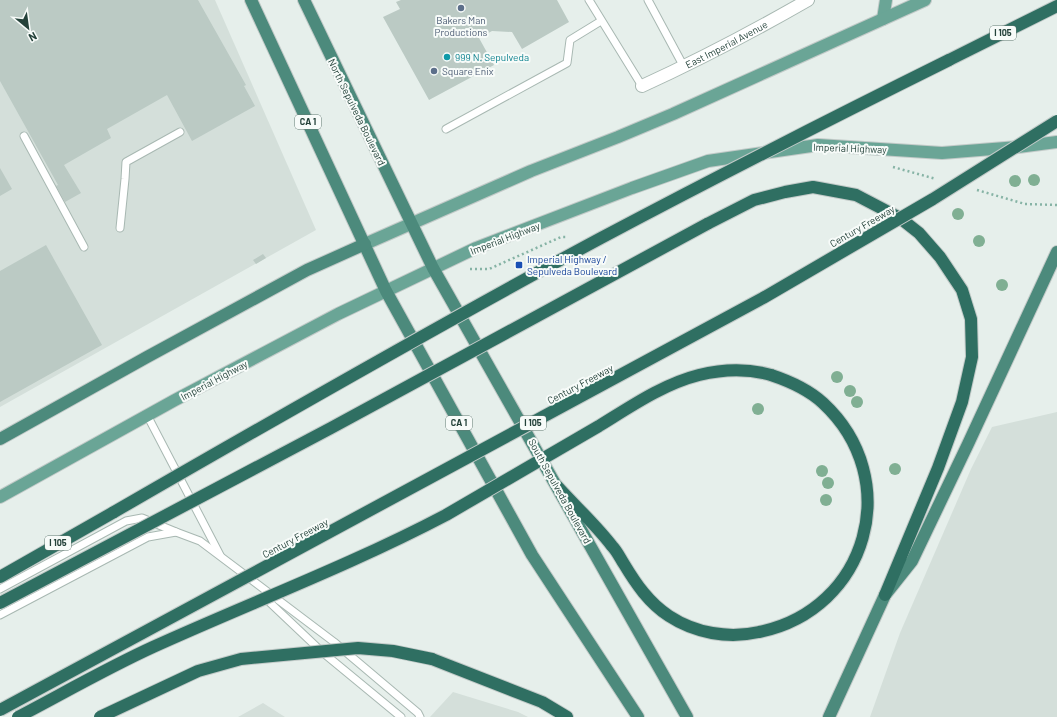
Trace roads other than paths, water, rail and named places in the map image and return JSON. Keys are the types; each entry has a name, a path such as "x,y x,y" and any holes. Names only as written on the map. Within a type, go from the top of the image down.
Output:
{"highway":[{"name":"CA 1","path":"250,0 386,291 532,555 638,717"},
{"name":"North Sepulveda Boulevard","path":"304,0 411,223"},
{"name":"I 105","path":"0,577 312,398 601,238 810,129 1057,6"},
{"name":"Century Freeway","path":"0,710 763,298 933,199 1057,121"},
{"path":"0,603 324,432 707,224 754,200 813,187 856,195 900,218 919,233 940,257 962,290 971,319 972,357 962,402 938,468 885,595 829,717"},
{"name":"South Sepulveda Boulevard","path":"411,223 433,268 687,717"},
{"path":"0,439 307,270 365,244"},
{"path":"885,595 912,561 1057,252"},
{"path":"18,717 146,651 426,526 648,397 675,383 699,374 727,370 750,370 771,375 790,382 822,402 846,430 859,454 867,486 867,520 862,541 854,561 842,580 827,598 808,613 770,630 738,635 719,634 702,631 684,624 657,607 644,594 613,546 557,486"},
{"path":"100,717 198,671 241,659 358,648 393,651 432,660 542,702 567,717"}],"main road":[{"path":"882,19 886,0"},
{"path":"365,244 531,171 625,134 925,0"},
{"name":"Imperial Highway","path":"0,497 147,416 338,314 433,268 476,248 632,188 708,161 818,145 942,153 1018,147 1057,142"}],"street":[{"name":"East Imperial Avenue","path":"642,86 752,32 808,0"}],"lane":[{"path":"590,0 601,21 642,86"},
{"path":"648,0 684,66"},
{"path":"446,129 567,63 570,40 601,21"},
{"path":"120,228 126,179 126,162 180,132"},
{"path":"24,136 84,248"},
{"path":"147,416 222,558"},
{"path":"0,589 126,521 142,518 200,541 235,569 321,651 401,717"},
{"path":"0,615 148,537 176,532"},
{"path":"235,569 334,642 418,712 420,717"}],"place":[{"name":"Bakers Man Productions","path":"461,8"},
{"name":"999 N. Sepulveda","path":"447,57"},
{"name":"Square Enix","path":"434,71"},
{"name":"Imperial Highway / Sepulveda Boulevard","path":"519,265"}]}
